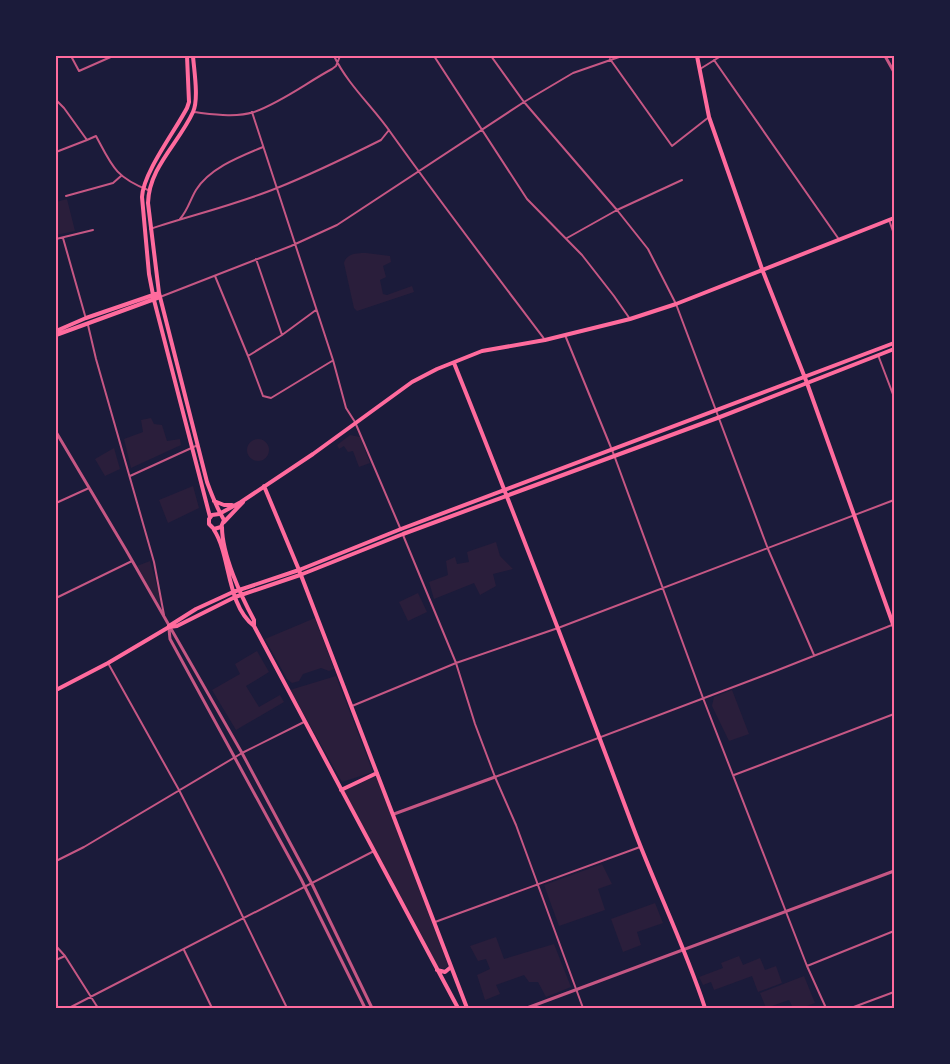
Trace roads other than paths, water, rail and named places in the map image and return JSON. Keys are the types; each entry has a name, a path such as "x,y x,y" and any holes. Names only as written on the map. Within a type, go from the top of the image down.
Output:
{"main road":[{"path":"187,56 189,102 187,108 142,188 146,244 153,297 213,501 223,518 222,533 237,593"},
{"path":"193,56 195,101 193,112 155,172 148,190 150,229 160,295 196,446 210,517 208,524 216,532 248,621 254,626 458,1008"},
{"path":"697,56 709,117 762,269 807,383 894,625"},
{"path":"210,517 243,500 313,454 412,382 437,369 482,351 565,335 630,319 676,304 838,238 894,218"},
{"path":"56,333 86,318 160,295"},
{"path":"56,333 88,324 153,297"},
{"path":"56,690 108,663 168,627 177,626 237,593 300,572 612,449 894,343"},
{"path":"402,532 507,496 720,417 894,349"},
{"path":"454,363 705,1008"},
{"path":"264,486 300,572 467,1008"},
{"path":"213,501 231,506 243,500"},
{"path":"214,529 219,529 243,500"},
{"path":"341,790 377,774"},
{"path":"437,970 445,972 451,967"}],"street":[{"path":"71,56 79,71 113,56"},
{"path":"334,56 362,98 389,130 417,171 544,340"},
{"path":"193,112 224,115 252,112 289,95 332,69 340,56"},
{"path":"434,56 527,199 566,238 602,280 630,319"},
{"path":"491,56 524,102 648,249 676,304 768,549 814,655"},
{"path":"160,295 215,276 337,225 524,102 573,73 622,56"},
{"path":"700,69 721,56"},
{"path":"885,56 894,72"},
{"path":"610,59 672,146 709,117"},
{"path":"714,60 838,238"},
{"path":"56,100 87,140"},
{"path":"252,112 333,360 346,408 355,422 456,663 495,777 506,799 584,1008"},
{"path":"150,229 208,213 276,189 381,140 389,130"},
{"path":"56,152 96,136 111,165 120,176 148,190"},
{"path":"180,219 205,179 215,171 263,147"},
{"path":"66,196 113,183 120,176"},
{"path":"566,238 617,210 682,180"},
{"path":"889,220 894,234"},
{"path":"56,239 93,230"},
{"path":"63,238 154,562 170,639 236,757 365,1008"},
{"path":"256,259 282,335"},
{"path":"215,276 263,396 268,398 333,360"},
{"path":"248,356 282,335 316,309"},
{"path":"565,335 612,449 704,698 807,966 826,1008"},
{"path":"879,355 894,397"},
{"path":"56,432 165,618"},
{"path":"130,476 196,446"},
{"path":"56,503 89,488"},
{"path":"352,706 456,663 664,589 894,500"},
{"path":"56,598 132,561"},
{"path":"394,814 894,625"},
{"path":"168,627 242,753 312,884 372,1008"},
{"path":"108,663 179,790 287,1008"},
{"path":"734,775 894,714"},
{"path":"56,861 84,847 242,753 304,722"},
{"path":"435,922 641,846"},
{"path":"69,1008 374,851"},
{"path":"527,1008 894,871"},
{"path":"807,966 894,931"},
{"path":"56,946 65,956 98,1008"},
{"path":"184,950 212,1008"},
{"path":"56,960 65,956"},
{"path":"851,1008 894,992"}]}
